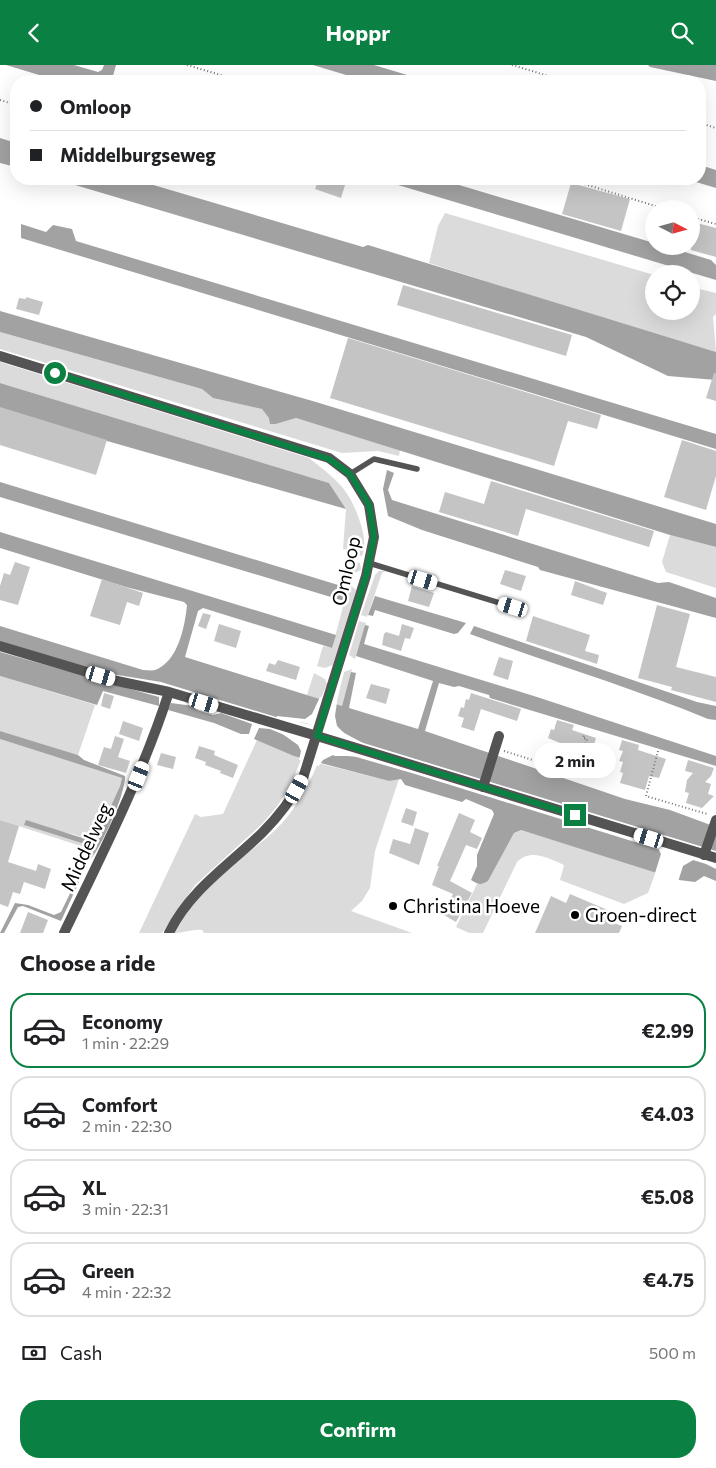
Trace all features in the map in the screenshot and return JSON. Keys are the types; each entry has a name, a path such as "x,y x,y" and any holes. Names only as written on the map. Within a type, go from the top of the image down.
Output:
{"street":[{"name":"Omloop","path":"0,356 320,455 350,474 369,505 374,537 369,563 307,768 293,795 276,818 262,833 200,888 168,933"},
{"path":"0,646 117,681 169,692 317,736 705,852 716,859"},
{"name":"Middelweg","path":"64,933 139,776 154,739 169,692"},
{"path":"483,787 496,745"},
{"path":"705,852 713,818"}],"lane":[{"path":"350,474 374,459 417,469"},
{"path":"369,563 513,607"}],"path":[{"path":"186,65 221,75"},
{"path":"512,65 545,75"},
{"path":"587,185 645,203"},
{"path":"700,220 716,225"},
{"path":"496,745 512,754 580,775 588,750 584,749 587,739 584,738 584,735"},
{"path":"658,751 646,796 713,818"}],"shaded area":[{"path":"6,65 74,65 98,72 102,70 104,65 116,65 113,75 39,75"},
{"path":"313,65 374,65 407,75 346,75"},
{"path":"648,65 716,65 716,81 706,79 706,75 688,75"},
{"path":"0,138 10,141 10,166 0,163"},
{"path":"706,167 716,170 716,188 706,185"},
{"path":"75,185 153,185 363,247 368,245 716,352 716,380 668,376 586,337"},
{"path":"398,185 459,185 645,240 645,255 695,255 711,260 716,265 716,280 700,275 700,265 666,265"},
{"path":"445,213 645,272 645,320 700,320 700,289 716,293 716,314 713,317 716,352 607,320 429,263 438,226"},
{"path":"21,224 46,232 53,225 72,229 76,241 716,434 716,449 21,238"},
{"path":"0,311 316,402 716,524 716,547 670,535 296,418 270,424 269,418 262,409 213,398 202,389 0,332"},
{"path":"0,332 202,389 213,398 262,409 276,424 296,418 400,450 399,456 378,451 342,453 0,349"},
{"path":"0,362 309,458 335,479 352,502 363,532 364,545 362,556 356,555 356,552 343,549 346,509 329,483 0,383"},
{"path":"0,383 329,483 346,509 107,441 0,408"},
{"path":"387,470 394,473 388,490 392,500 658,583 669,582 716,598 716,618 540,570 538,567 422,530 388,516 383,489"},
{"path":"0,482 348,588 344,601 0,497"},
{"path":"0,532 336,635 332,648 203,608 198,611 185,657 342,706 351,672 356,673 349,708 418,729 433,681 356,656 365,625 369,626 364,644 537,697 716,756 716,766 490,698 489,695 459,686 454,687 439,683 425,731 625,799 670,810 716,827 716,851 357,741 341,731 276,717 161,682 99,672 0,641 0,626 143,670 154,670 163,666 175,651 182,633 187,605 184,602 126,587 0,548"},
{"path":"670,535 716,547 716,588 666,572 662,562"},
{"path":"354,562 360,563 361,570 353,574 349,584 356,590 333,665 325,668 317,666 323,646 332,648 348,588 346,587"},
{"path":"379,571 385,571 382,573 367,617 361,615 375,575"},
{"path":"375,596 466,623 458,633 454,634 375,610 373,616 368,615"},
{"path":"359,621 366,623 355,659 349,655"},
{"path":"474,626 697,702 716,706 716,720 708,719 649,696 470,634"},
{"path":"0,652 159,697 159,706 103,691 97,705 0,676"},
{"path":"352,669 342,706 336,705 344,672"},
{"path":"314,673 325,679 327,684 320,700 307,695"},
{"path":"0,676 95,705 78,755 0,731"},
{"path":"171,703 193,706 197,710 213,715 221,713 252,724 249,734 241,734 214,723 168,710"},
{"path":"259,728 270,729 335,756 353,756 415,774 706,864 716,869 716,881 704,876 695,882 679,880 521,830 514,833 488,881 483,884 477,883 471,880 477,866 477,855 494,814 492,810 466,799 462,802 405,785 401,779 389,781 294,756 254,739"},
{"path":"0,731 78,755 84,760 125,776 122,795 112,820 90,860 86,859 91,846 24,825 26,820 92,841 96,839 122,778 0,739"},
{"path":"0,739 122,778 96,839 92,841 73,834 24,825 91,846 90,849 0,820"},
{"path":"257,740 302,758 290,786 278,805 263,823 195,885 162,933 139,933 195,814 201,817 223,814"},
{"path":"318,763 389,781 399,779 375,851 370,888 362,901 351,911 412,933 204,933 202,930 199,930 175,933 190,909 215,880 269,836 294,809"},
{"path":"521,830 656,871 648,893 624,904 560,880 564,865 540,856 528,856 517,862 483,933 469,933 456,927 477,884 483,884 488,881 514,833"},
{"path":"78,877 79,882 61,921 23,906 18,907 4,933 0,933 15,903 28,905 54,915 61,912"}],"pier":[{"path":"320,697 337,702 335,716 337,726 344,733 365,744 364,746 340,733 305,723 276,719 277,716 305,719 312,714"},
{"path":"274,728 336,753 354,754 361,757 333,755 323,760 319,766 299,760 301,751 298,745"},
{"path":"658,848 695,859 683,866 678,882 655,873 661,854"}],"building":[{"path":"317,185 345,185 341,198 315,189"},
{"path":"570,185 578,185 630,199 621,231 562,214"},
{"path":"700,224 716,228 716,257 700,253"},
{"path":"403,285 572,335 566,356 397,305"},
{"path":"26,297 43,302 39,315 16,309 19,298 26,299"},
{"path":"348,338 601,415 597,429 568,421 554,466 330,398"},
{"path":"714,373 716,373 716,401 706,398"},
{"path":"0,407 107,440 96,475 0,445"},
{"path":"682,440 716,451 716,476 706,510 664,497"},
{"path":"491,481 654,531 649,547 526,509 518,536 439,512 445,492 484,504"},
{"path":"15,562 30,567 18,605 0,600 0,586 4,573 10,575"},
{"path":"505,570 526,576 521,591 500,584"},
{"path":"102,579 143,593 139,606 127,602 120,625 90,616"},
{"path":"575,581 607,593 603,605 571,595"},
{"path":"412,586 434,593 429,607 408,601"},
{"path":"657,605 690,614 676,667 716,677 716,702 671,690 672,687 638,678"},
{"path":"203,613 211,615 206,629 198,626"},
{"path":"533,616 590,635 585,651 599,655 597,664 526,641"},
{"path":"219,624 241,631 236,648 214,641"},
{"path":"402,624 414,628 410,639 405,638 401,651 382,645 384,634 386,632 399,636"},
{"path":"499,657 513,661 508,680 493,675"},
{"path":"278,660 300,667 296,680 266,671 269,663 275,665"},
{"path":"371,684 390,689 386,704 366,698"},
{"path":"104,693 114,696 110,709 101,706"},
{"path":"471,693 521,709 517,721 481,709 474,731 461,727 464,718 458,716 461,707 464,708 466,699 469,700"},
{"path":"557,720 574,725 572,730 596,738 593,748 600,751 598,758 590,762 591,767 580,771 555,763 558,753 554,752 560,743 548,738 551,729 554,730"},
{"path":"123,721 143,728 139,741 119,734"},
{"path":"115,736 124,739 118,757 130,761 126,773 98,765 104,747 111,749"},
{"path":"622,740 639,745 638,750 666,759 659,778 649,776 645,790 620,783 623,773 620,772 623,762 619,761 623,751 619,750"},
{"path":"199,746 215,751 214,755 238,765 233,778 220,773 221,771 205,765 206,762 195,758"},
{"path":"161,753 176,757 173,769 157,765"},
{"path":"688,760 714,768 711,776 705,782 711,784 708,794 714,796 702,808 686,803 689,793 685,792 687,780 693,773 685,771"},
{"path":"406,808 417,812 413,826 401,822"},
{"path":"459,813 475,820 470,832 482,838 477,849 466,845 450,881 472,893 456,922 442,914 453,894 432,885 439,866 437,866"},
{"path":"0,820 19,826 8,862 36,871 38,864 51,869 45,889 24,882 20,894 13,892 8,907 0,904"},
{"path":"415,828 429,833 419,865 389,853 393,839 410,844"},
{"name":"Groen-direct","path":"570,894 610,911 606,920 622,926 619,933 535,933 551,896 566,903"},
{"path":"28,912 48,920 43,933 20,933"}],"place":[{"name":"Christina Hoeve","path":"393,906"},
{"name":"Groen-direct","path":"575,915"}],"route":[{"path":"55,373 294,447 329,459 350,474 369,505 374,537 366,576 317,736 575,815"}]}
